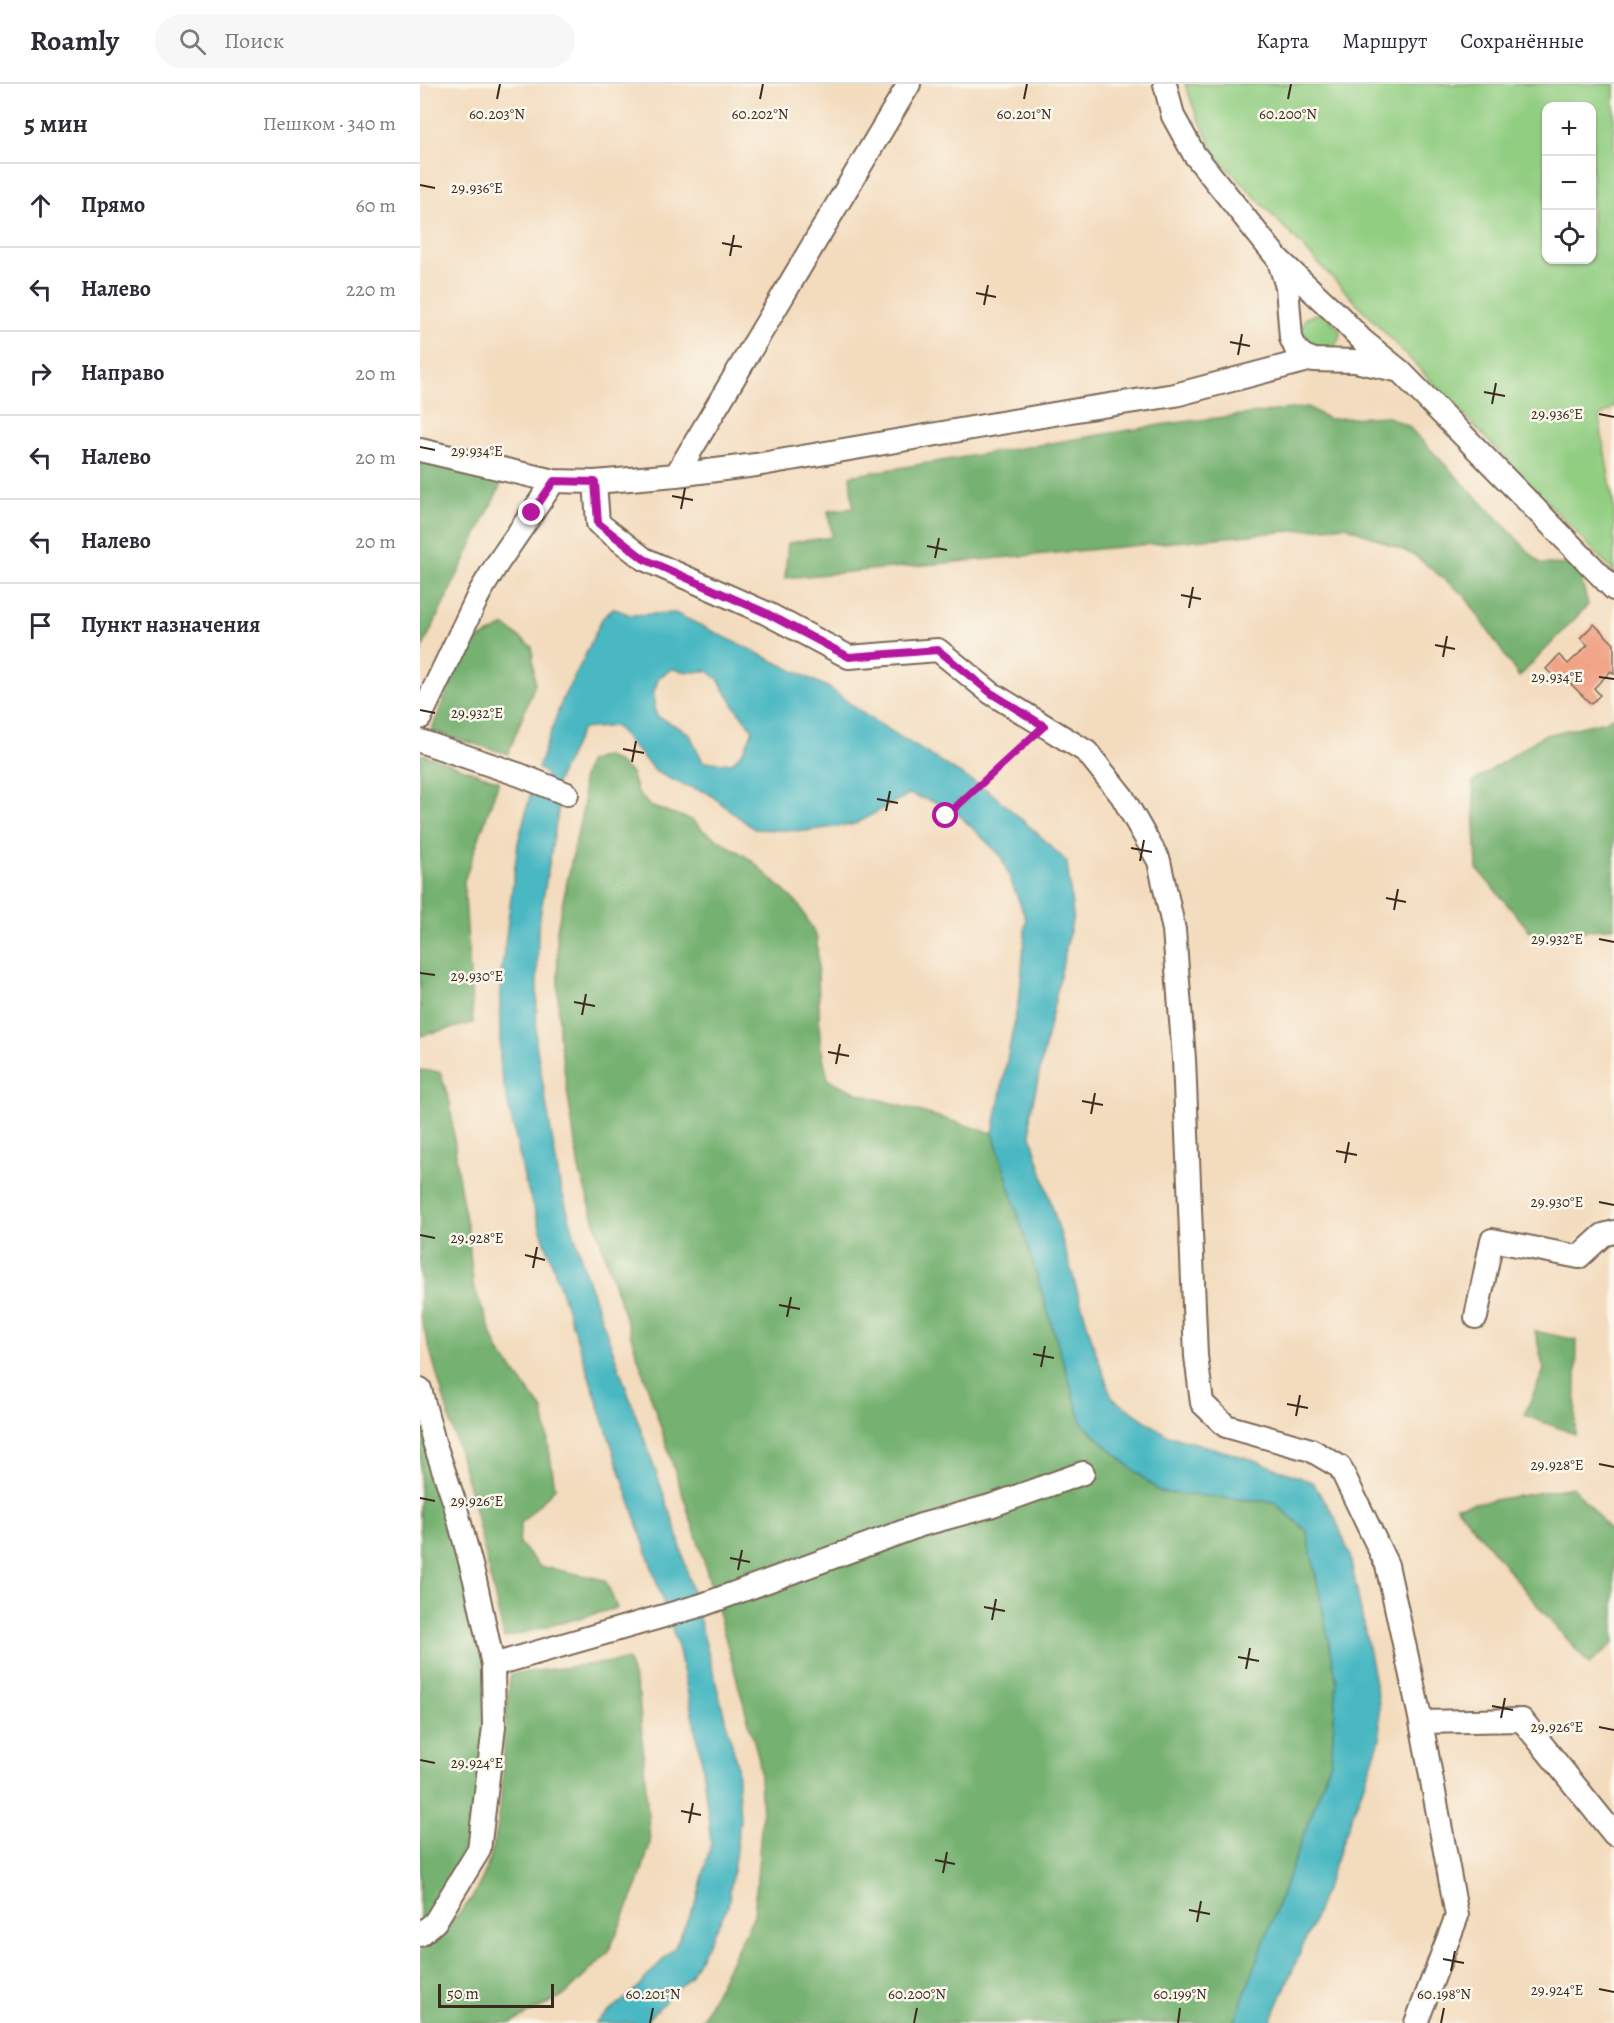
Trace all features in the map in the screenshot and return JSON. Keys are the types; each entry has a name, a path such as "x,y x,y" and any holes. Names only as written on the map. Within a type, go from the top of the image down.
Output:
{"street":[{"path":"676,475 909,84"},
{"path":"1165,84 1173,116 1194,154 1278,259 1339,318 1400,371 1614,588"},
{"path":"1278,259 1287,287 1291,334 1296,349 1305,357 1354,361 1400,371"},
{"path":"420,450 554,481 595,482 756,465 1175,395 1323,360 1341,353 1345,346 1347,337 1339,318 1322,307 1304,310 1295,318 1291,334 1257,375"},
{"path":"420,718 480,592 554,481"},
{"path":"595,482 598,523 644,559 766,613 849,657 938,650 991,693 1087,752 1122,796 1159,861 1174,930 1184,1059 1196,1356 1202,1403 1226,1426 1311,1450 1340,1467 1387,1564 1421,1722 1457,1916 1416,2023"},
{"path":"420,741 520,775 567,794"},
{"path":"1476,1317 1492,1240 1579,1257 1603,1235 1614,1232"},
{"path":"420,1389 434,1442 454,1501 494,1665 494,1727 478,1850 435,1922 420,1935"},
{"path":"494,1665 702,1605 921,1526 990,1506 1083,1473"},
{"path":"1421,1722 1522,1720 1614,1834"}],"path":[{"path":"946,816 1044,726"}],"green space":[{"path":"1185,84 1614,84 1614,407 1599,417 1614,508 1614,572 1217,157"},
{"path":"1319,313 1326,315 1340,331 1339,339 1331,351 1310,351 1299,333 1305,319"},
{"path":"1308,407 1328,419 1387,416 1408,426 1541,564 1578,565 1588,605 1519,677 1465,596 1414,555 1346,526 785,578 788,543 832,537 828,511 853,508 850,476 1166,424"},
{"path":"420,450 505,476 420,653"},
{"path":"505,626 532,647 535,684 508,754 431,731 467,645"},
{"path":"1614,716 1614,927 1535,937 1477,869 1473,782 1542,736 1606,721"},
{"path":"422,754 499,781 464,881 473,1023 420,1036 420,758"},
{"path":"604,756 616,761 631,773 637,792 650,806 692,820 704,831 750,859 799,905 817,938 820,1043 828,1079 857,1093 993,1133 1082,1423 1160,1492 1274,1502 1307,1531 1337,1682 1331,1761 1234,2023 700,2023 754,1915 762,1817 759,1759 701,1551 579,1169 559,1036 557,929 584,802 582,781 588,762"},
{"path":"420,1070 440,1072 450,1103 473,1284 498,1350 543,1410 555,1488 521,1523 519,1543 539,1566 605,1580 617,1608 504,1638 473,1501 420,1315"},
{"path":"1535,1331 1577,1340 1575,1434 1524,1415 1544,1370"},
{"path":"420,1389 492,1658 479,1850 420,1935"},
{"path":"1573,1487 1614,1535 1614,1643 1589,1664 1456,1506"},
{"path":"628,1660 639,1696 650,1844 638,1884 608,1953 566,1994 512,2023 420,2023 420,1952 467,1905 484,1873 493,1846 499,1818 511,1674"}],"water":[{"path":"613,608 630,615 675,613 829,688 871,719 990,792 1067,862 1073,916 1030,1116 1031,1136 1095,1350 1112,1398 1167,1435 1254,1460 1312,1482 1334,1515 1350,1556 1379,1703 1380,1740 1313,1922 1270,2023 1234,2023 1331,1761 1337,1682 1307,1531 1274,1502 1160,1492 1082,1423 993,1133 1020,993 1026,919 1001,856 951,807 909,794 855,824 806,831 754,829 708,793 656,772 615,726 582,729 551,794 559,806 538,928 536,1043 560,1185 585,1272 676,1529 737,1764 740,1821 728,1906 690,1976 644,2023 595,2023 632,1993 675,1947 697,1900 711,1843 702,1762 679,1650 525,1181 500,1067 500,983 518,843 531,792 543,791 546,774 538,768 563,698 602,619","holes":["672,669 688,672 708,671 718,679 735,707 753,730 744,750 732,763 703,762 689,733 657,716 654,708 654,691 659,677"]}],"building":[{"path":"1594,624 1614,644 1614,674 1611,671 1594,688 1600,695 1591,704 1566,679 1559,681 1546,669 1559,655 1568,664 1588,645 1580,638"}],"route":[{"path":"532,513 554,481 595,482 598,523 644,559 766,613 794,630 849,657 938,650 991,693 1044,726 946,816"}]}
